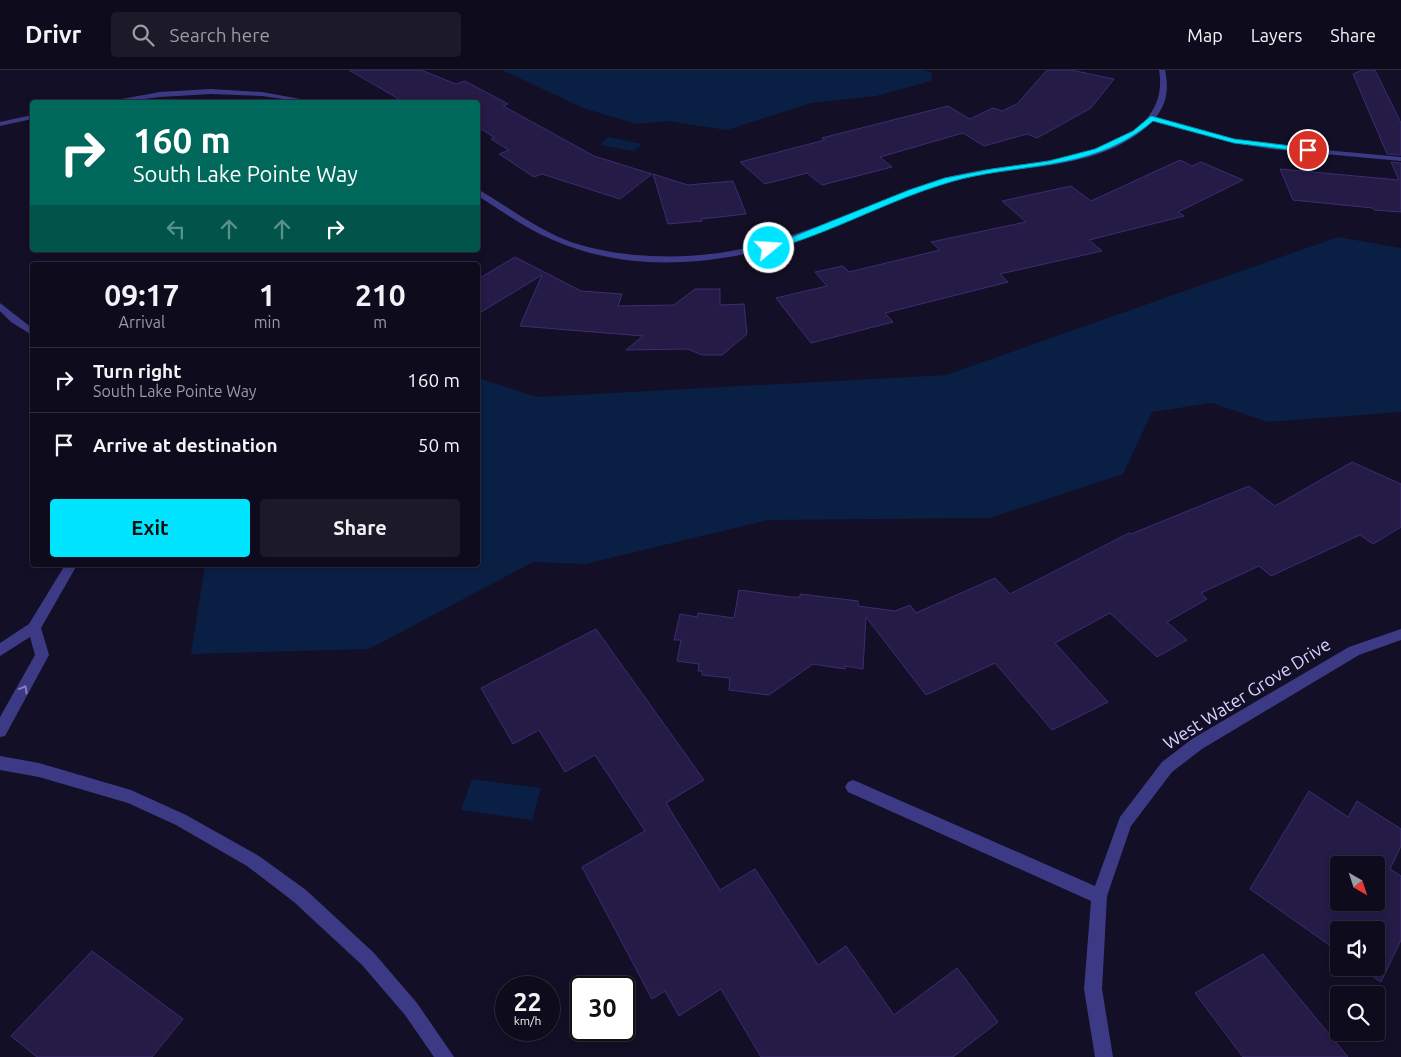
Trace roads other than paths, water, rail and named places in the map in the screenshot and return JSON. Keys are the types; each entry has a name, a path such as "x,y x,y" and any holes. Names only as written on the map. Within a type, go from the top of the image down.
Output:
{"street":[{"path":"480,194 554,238 581,247 610,254 650,259 695,259 731,256 769,248 793,240 911,192 948,180 992,171 1049,163 1098,150 1128,136 1151,118 1163,98 1165,86 1162,70"},
{"path":"123,100 173,93 226,91 270,94 302,100"},
{"path":"0,124 30,117"},
{"path":"1151,118 1234,141 1271,147 1401,159"},
{"path":"0,306 14,320 30,331"},
{"path":"0,650 34,628 70,567"},
{"path":"0,731 42,655 34,628"},
{"name":"West Water Grove Drive","path":"1104,1057 1092,989 1099,896 1125,822 1167,767 1197,744 1354,651 1401,634"},
{"path":"0,763 39,770 131,797 182,820 253,861 300,896 368,959 411,1009 445,1057"},
{"path":"853,787 1099,896"}],"water":[{"path":"502,70 923,70 932,73 931,81 876,96 811,103 727,130 667,121 636,124 583,108"},
{"path":"608,137 642,144 634,151 600,145"},
{"path":"1338,237 1401,248 1401,412 1268,422 1212,403 1152,412 1123,474 989,518 768,520 585,564 533,562 369,649 191,654 205,567 480,567 480,379 537,397 946,375"},
{"path":"472,779 541,788 532,820 461,810"}]}
